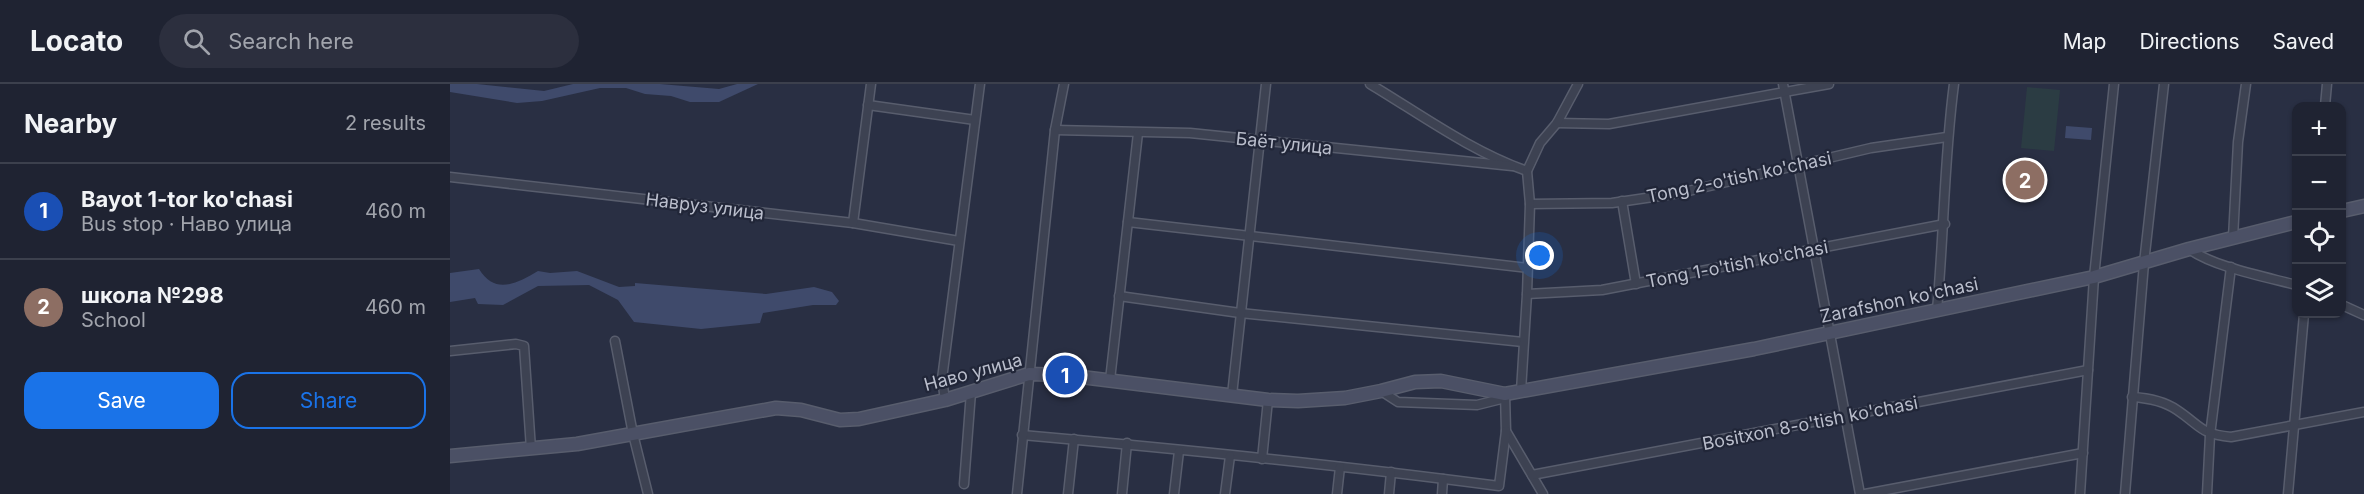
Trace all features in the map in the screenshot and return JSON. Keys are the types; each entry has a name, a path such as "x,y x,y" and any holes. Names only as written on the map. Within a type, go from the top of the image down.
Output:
{"street":[{"path":"853,223 871,84"},
{"path":"945,400 942,379 980,84"},
{"path":"1017,494 1055,130 1064,84"},
{"path":"1232,396 1266,84"},
{"path":"1370,84 1471,144 1512,166 1527,171"},
{"path":"1521,391 1530,204 1527,171 1540,144 1557,123 1578,84"},
{"path":"1557,123 1609,124 1784,89 1829,84"},
{"path":"1937,310 1945,224 1947,137 1954,84"},
{"path":"2080,494 2094,277 2114,84"},
{"path":"2126,494 2144,263 2164,84"},
{"path":"2233,238 2238,142 2246,84"},
{"path":"2325,102 2327,84"},
{"path":"1784,89 1860,494"},
{"path":"868,105 975,120"},
{"name":"Баёт улица","path":"1055,130 1190,133 1512,166"},
{"path":"1110,380 1138,133"},
{"name":"Tong 2-o'tish ko'chasi","path":"1530,204 1622,201 1680,193 1871,148 1947,137"},
{"name":"Навруз улица","path":"450,177 853,223 959,241"},
{"path":"1622,201 1636,284"},
{"path":"2346,210 2364,206"},
{"path":"1128,222 1528,268"},
{"name":"Zarafshon ko'chasi","path":"1505,396 1575,380 1674,364 2094,277 2188,249 2292,223"},
{"name":"Tong 1-o'tish ko'chasi","path":"1527,294 1602,290 1945,224"},
{"path":"2188,249 2231,267 2292,284"},
{"path":"2207,494 2210,435 2231,267"},
{"path":"1119,296 1240,314 1523,342"},
{"path":"2346,306 2364,315"},
{"path":"2288,494 2304,318"},
{"path":"615,342 633,435 648,494"},
{"path":"450,351 516,344 524,346 531,449"},
{"name":"Bositxon 8-o'tish ko'chasi","path":"1532,476 2088,370"},
{"name":"Наво улица","path":"450,456 531,449 633,435 715,417 776,408 801,410 840,420 859,418 945,400 1029,374 1065,375 1268,400 1345,398 1415,382 1441,381 1505,396"},
{"path":"1022,435 1127,443 1179,451 1391,472 1498,490 1506,430 1505,396 1477,405 1398,402 1381,391"},
{"path":"964,484 971,392"},
{"path":"2132,397 2153,399 2176,409 2210,435 2231,437 2364,412"},
{"path":"1262,459 1268,400"},
{"path":"1506,430 1543,494"},
{"path":"1068,494 1074,439"},
{"path":"1122,494 1127,443"},
{"path":"1174,494 1179,451"},
{"path":"1865,494 2083,453"},
{"path":"1225,494 1230,456"},
{"path":"1337,494 1340,467"},
{"path":"1389,494 1391,472"},
{"path":"1442,494 1443,479"}],"shaded area":[{"path":"2027,87 2060,90 2054,151 2021,148"}],"water":[{"path":"450,84 477,84 544,91 573,84 660,84 719,89 737,84 758,84 719,102 690,102 671,96 645,94 626,88 600,88 542,101 517,103 450,92"},
{"path":"2066,126 2092,128 2091,140 2065,138"},
{"path":"479,269 492,282 506,285 522,280 538,271 550,273 577,271 619,287 635,286 635,283 766,294 814,287 832,292 839,301 836,305 813,305 763,313 760,323 701,329 634,322 618,300 589,285 538,286 503,305 478,304 475,298 450,302 450,273"}],"place":[{"name":"школа №298","path":"2025,180"},
{"name":"Bayot 1-tor ko'chasi","path":"1065,375"}]}
